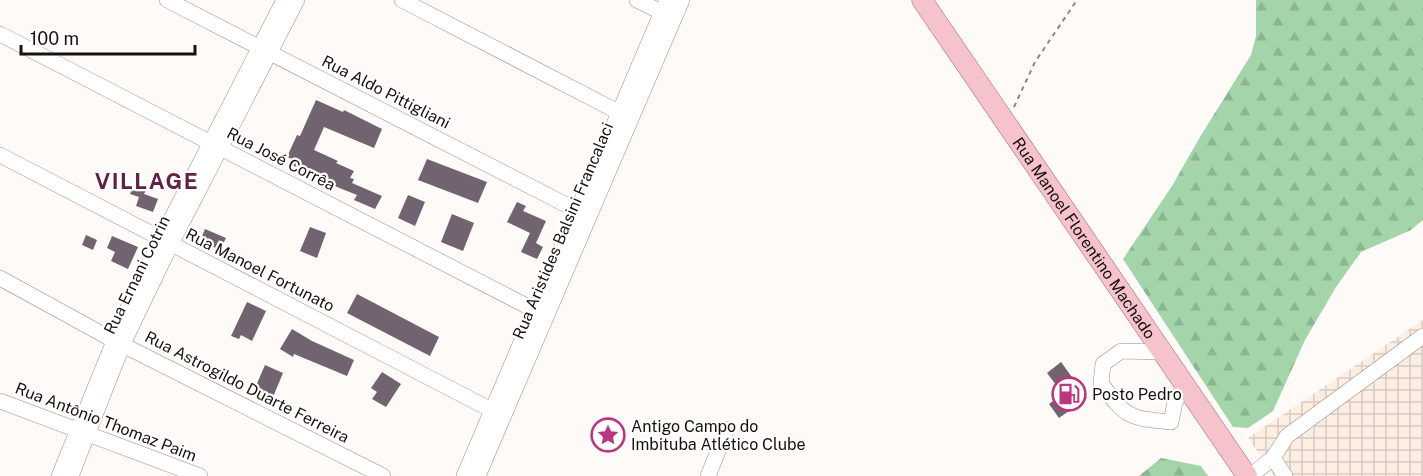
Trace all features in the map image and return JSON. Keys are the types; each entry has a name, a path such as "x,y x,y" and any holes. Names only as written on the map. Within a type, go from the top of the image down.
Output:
{"main road":[{"name":"Rua Manoel Florentino Machado","path":"922,0 1249,476"}],"street":[{"name":"Rua Aldo Pittigliani","path":"167,0 583,214"},
{"name":"Rua Ernani Cotrin","path":"265,50 284,0"},
{"name":"Rua Ernani Cotrin","path":"71,476 83,432 118,342 166,241 265,50 297,0"},
{"path":"402,0 625,115"},
{"path":"637,0 667,10"},
{"name":"Rua Aristides Balsini Francalaci","path":"464,476 497,413 625,115 667,10 682,0"},
{"name":"Rua José Corrêa","path":"0,34 540,313"},
{"name":"Rua Manoel Fortunato","path":"0,155 497,413"},
{"name":"Rua Astrogildo Duarte Ferreira","path":"0,278 118,342 383,476"},
{"path":"1249,476 1274,458 1287,436 1423,336"},
{"path":"1162,352 1121,351 1103,364 1101,383 1118,407 1130,416 1171,422 1175,402 1185,385"},
{"name":"Rua Antônio Thomaz Paim","path":"0,401 200,476"},
{"name":"Rua Aristides Balsini Francalaci","path":"477,476 497,413"},
{"path":"708,476 727,429"},
{"name":"Rua Ernani Cotrin","path":"59,476 83,432"},
{"path":"1274,458 1286,476"}],"path":[{"path":"1006,123 1035,62 1077,0"}],"shaded area":[{"path":"1423,320 1423,476 1274,476 1248,438"}],"green space":[{"path":"1256,0 1423,0 1423,220 1411,230 1361,252 1336,287 1305,340 1273,411 1248,428 1233,427 1123,259 1172,186 1251,55 1256,36"},
{"path":"1161,458 1201,466 1208,476 1139,476"}],"building":[{"path":"316,100 343,112 344,110 382,129 374,148 324,127 314,150 354,171 350,178 354,179 352,183 382,196 375,209 354,200 357,195 292,165 295,160 287,157 297,135 300,136"},
{"path":"427,159 487,182 478,203 418,180"},
{"path":"135,183 147,188 144,194 158,199 153,212 136,206 139,197 130,194"},
{"path":"408,195 425,202 415,226 398,218"},
{"path":"517,202 526,206 523,211 546,221 536,243 543,247 537,259 521,252 530,233 507,222"},
{"path":"452,214 474,223 463,251 441,242"},
{"path":"310,227 326,233 317,258 300,251"},
{"path":"205,229 226,238 220,250 200,241"},
{"path":"86,235 97,240 93,250 82,245"},
{"path":"112,236 138,247 128,269 111,261 115,252 107,248"},
{"path":"357,294 439,337 430,356 347,313"},
{"path":"247,302 266,311 252,341 241,335 239,339 231,336"},
{"path":"292,329 354,360 347,376 294,354 293,357 280,349"},
{"path":"1061,362 1087,398 1059,418 1049,404 1063,394 1047,373"},
{"path":"265,365 283,373 273,397 255,388"},
{"path":"382,372 401,384 386,407 372,399 377,392 371,388"}],"place":[{"name":"Posto Pedro","path":"1069,394"},
{"name":"Antigo Campo do Imbituba Atlético Clube","path":"608,435"}],"district":[{"name":"VILLAGE","path":"147,181"}]}
